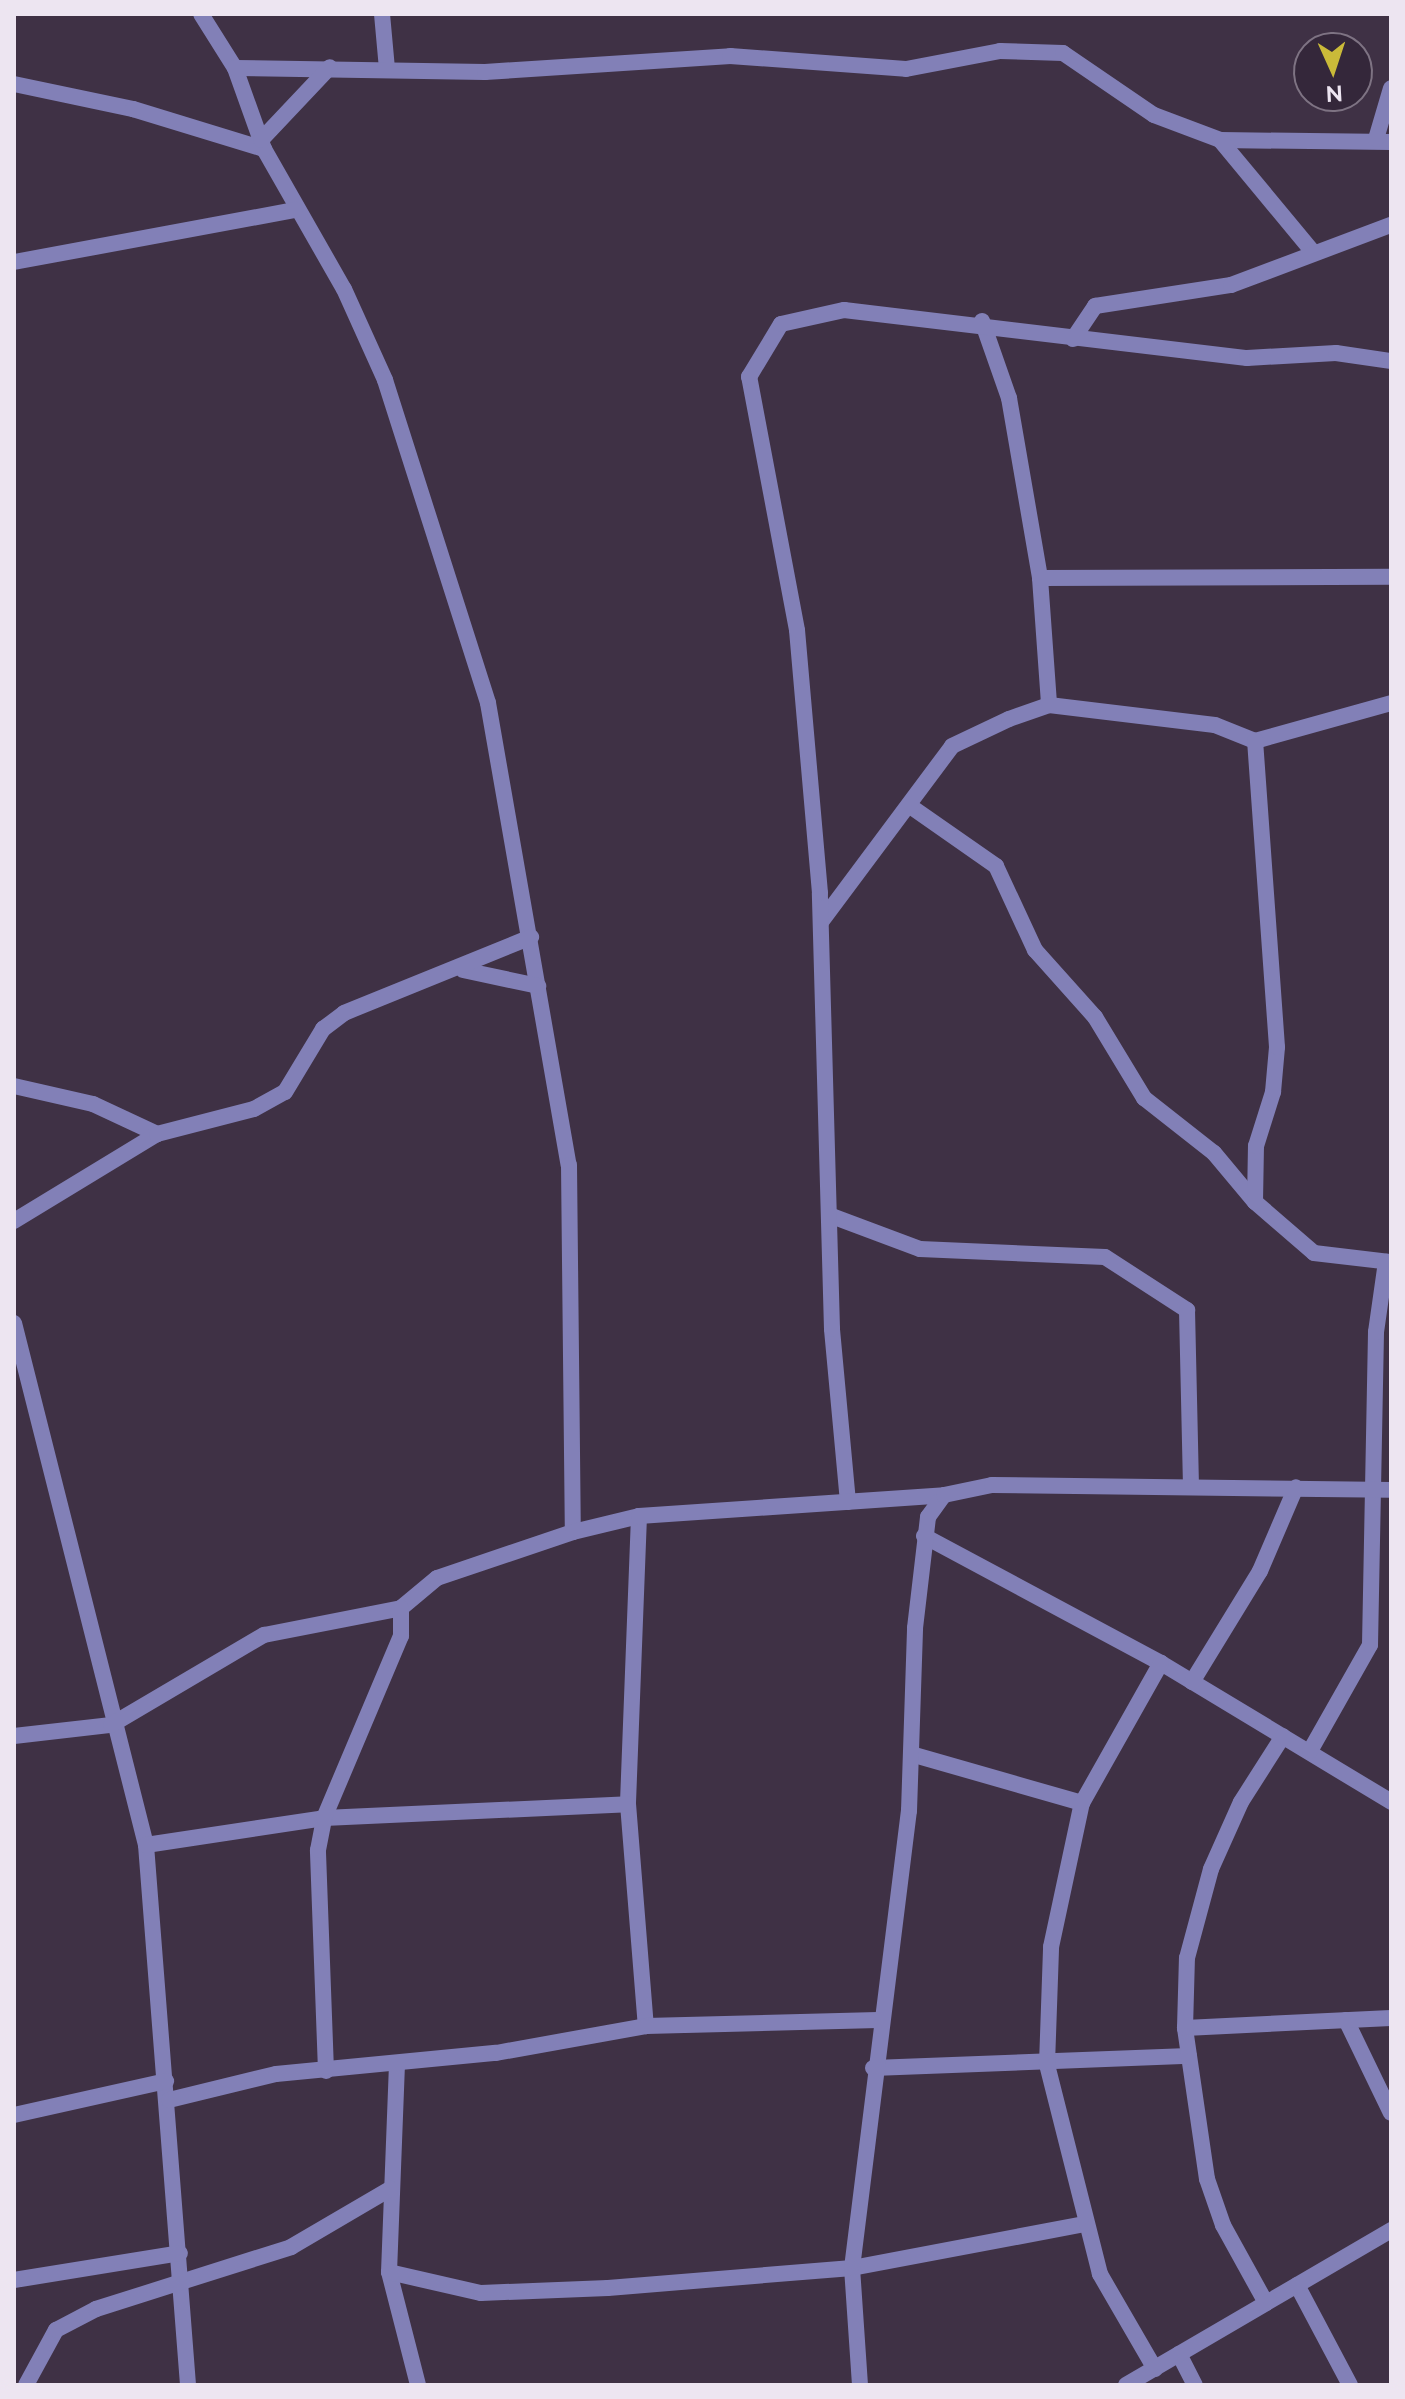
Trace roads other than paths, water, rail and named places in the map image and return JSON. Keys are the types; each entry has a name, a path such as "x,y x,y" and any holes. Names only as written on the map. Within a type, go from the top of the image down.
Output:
{"street":[{"path":"201,14 235,68 263,144 295,210 344,289 385,380 488,703 569,1165 573,1532"},
{"path":"382,14 387,69"},
{"path":"235,68 330,67 485,72 730,56 906,69 1000,51 1063,53 1154,115 1220,140 1384,141 1391,88"},
{"path":"263,144 330,67"},
{"path":"14,84 133,109 263,144"},
{"path":"1220,140 1312,251"},
{"path":"14,262 295,210"},
{"path":"1073,339 1095,306 1231,285 1312,251 1391,225"},
{"path":"848,1502 829,1215 821,922 797,630 749,377 781,324 829,310 982,321 1073,339 1247,358 1336,353 1391,361"},
{"path":"982,321 1009,398 1040,578 1049,705"},
{"path":"1040,578 1391,577"},
{"path":"821,922 952,746 1049,705 1215,725 1255,741 1391,703"},
{"path":"1255,741 1277,1047 1273,1092 1256,1146 1255,1202"},
{"path":"910,806 996,866 1035,950 1095,1017 1144,1098 1214,1153 1255,1202 1314,1253 1388,1262 1376,1332 1384,1490 1370,1645 1310,1751"},
{"path":"14,1221 157,1134 254,1109 285,1092 323,1029 344,1013 463,970 531,937"},
{"path":"463,970 538,986"},
{"path":"14,1086 93,1104 157,1134"},
{"path":"829,1215 920,1249 1105,1257 1187,1310 1191,1486"},
{"path":"14,1323 59,1480 111,1725 146,1845 169,2100 188,2385"},
{"path":"14,1736 111,1725 264,1635 401,1608 437,1578 573,1532 639,1516 944,1495 992,1485 1384,1490"},
{"path":"1192,1682 1260,1571 1296,1487"},
{"path":"860,2385 852,2268 878,2020 911,1754 924,1536 944,1495"},
{"path":"639,1516 628,1804 646,2026"},
{"path":"924,1536 1161,1663 1391,1802"},
{"path":"326,2071 316,1899 324,1818 401,1636 401,1608"},
{"path":"1155,2369 1100,2274 1084,2224 1047,2064 1051,1947 1082,1803 1161,1663"},
{"path":"1266,2303 1223,2225 1207,2179 1185,2028 1187,1958 1211,1869 1241,1802 1283,1736"},
{"path":"911,1754 1082,1803"},
{"path":"146,1845 324,1818 628,1804"},
{"path":"1185,2028 1391,2018"},
{"path":"169,2100 217,2084 573,2043 646,2026 878,2020"},
{"path":"1346,2020 1391,2113"},
{"path":"873,2068 1047,2064 1189,2056"},
{"path":"397,2064 389,2272 418,2385"},
{"path":"14,2115 166,2081"},
{"path":"26,2385 56,2330 182,2277 291,2247 390,2189"},
{"path":"389,2272 481,2293 852,2268 1084,2224"},
{"path":"1126,2385 1391,2230"},
{"path":"14,2280 180,2253"},
{"path":"1297,2285 1350,2385"},
{"path":"1179,2354 1195,2385"}]}
